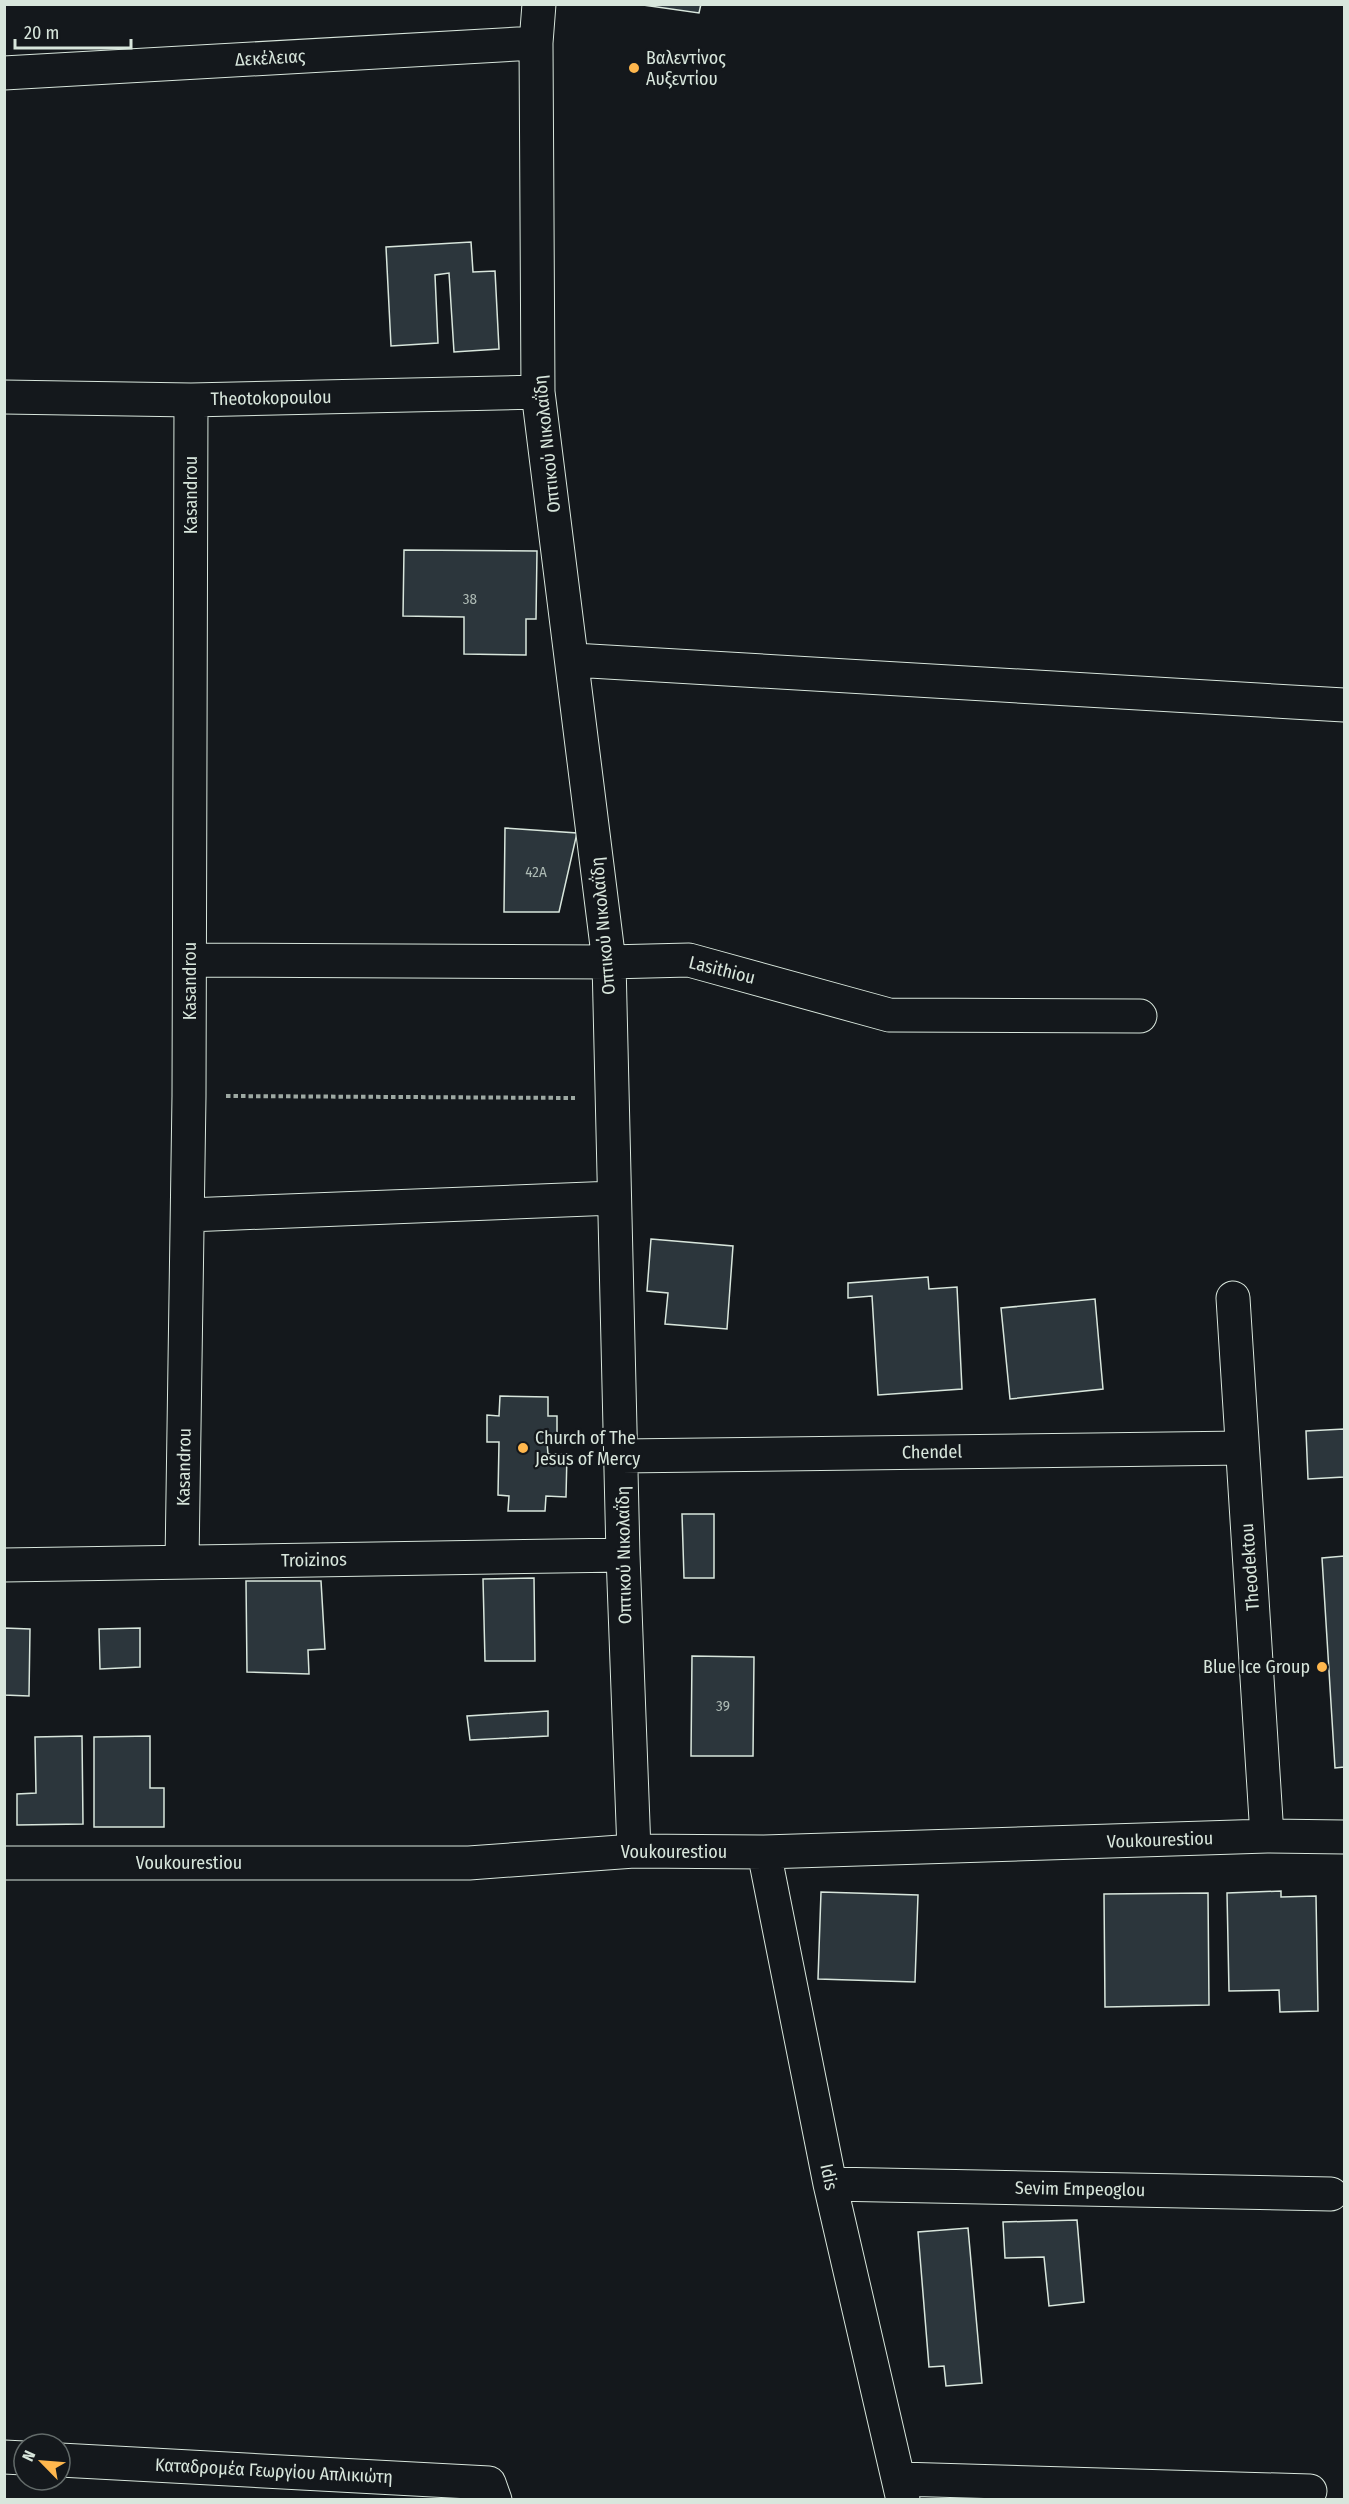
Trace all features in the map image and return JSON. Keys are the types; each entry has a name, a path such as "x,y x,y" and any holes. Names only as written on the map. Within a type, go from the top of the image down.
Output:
{"street":[{"name":"Οπτικού Νικολαΐδη","path":"539,4 536,43 538,392 609,962 623,1555 634,1851"},
{"name":"Δεκέλειας","path":"4,73 536,43"},
{"name":"Theotokopoulou","path":"4,398 191,400 538,392"},
{"name":"Kasandrou","path":"182,1562 189,1096 191,400"},
{"path":"573,660 1344,705"},
{"name":"Lasithiou","path":"190,960 609,962 689,960 889,1016 1140,1016"},
{"path":"188,1215 614,1198"},
{"name":"Theodektou","path":"1233,1298 1267,1836"},
{"name":"Chendel","path":"622,1456 1242,1448"},
{"name":"Troizinos","path":"4,1565 623,1555"},
{"name":"Voukourestiou","path":"4,1863 469,1863 634,1851 764,1852 1267,1836 1344,1837"},
{"name":"Idis","path":"764,1852 830,2184 901,2489"},
{"name":"Sevim Empeoglou","path":"830,2184 1331,2194"},
{"name":"Καταδρομέα Γεωργίου Απλικιώτη","path":"72,2461 492,2491"},
{"path":"901,2489 1310,2491"}],"path":[{"path":"189,1096 612,1098"}],"building":[{"path":"636,4 701,4 699,13"},
{"path":"471,242 473,272 495,271 499,349 454,352 449,273 435,275 438,343 391,346 386,247"},
{"path":"404,550 537,551 536,619 526,619 526,655 464,654 464,617 403,616"},
{"path":"505,828 577,833 559,912 504,912"},
{"path":"651,1239 733,1246 727,1329 665,1324 668,1293 647,1291"},
{"path":"928,1277 929,1289 957,1287 962,1389 878,1395 872,1296 848,1298 848,1283"},
{"path":"1095,1299 1103,1389 1010,1399 1001,1308"},
{"name":"Church of The Jesus of Mercy","path":"500,1396 548,1397 548,1416 557,1416 557,1442 547,1442 548,1454 567,1454 566,1497 546,1496 545,1511 508,1511 509,1496 498,1495 499,1442 487,1442 487,1415 499,1416"},
{"path":"1344,1429 1344,1477 1308,1479 1306,1431"},
{"path":"682,1514 714,1514 714,1578 684,1578"},
{"path":"1344,1556 1344,1767 1335,1768 1322,1558"},
{"path":"534,1578 535,1661 485,1661 483,1579"},
{"path":"246,1581 321,1581 325,1649 308,1650 309,1674 247,1672"},
{"path":"4,1628 30,1629 29,1696 4,1695"},
{"path":"140,1628 140,1667 100,1669 99,1629"},
{"path":"692,1656 754,1657 753,1756 691,1756"},
{"path":"548,1711 548,1736 470,1740 467,1716"},
{"path":"82,1736 83,1824 17,1825 17,1794 36,1793 35,1737"},
{"path":"150,1736 150,1788 164,1788 164,1827 94,1827 94,1737"},
{"path":"1281,1891 1281,1897 1316,1896 1318,2011 1280,2012 1279,1990 1229,1991 1227,1893"},
{"path":"821,1892 918,1895 915,1982 818,1979"},
{"path":"1208,1893 1209,2005 1105,2007 1104,1894"},
{"path":"1077,2220 1084,2302 1049,2306 1044,2257 1005,2258 1003,2222"},
{"path":"968,2228 982,2383 946,2386 944,2366 929,2367 918,2232"}],"place":[{"name":"Βαλεντίνος Αυξεντίου","path":"634,68"},
{"name":"Church of The Jesus of Mercy","path":"523,1448"},
{"name":"Blue Ice Group","path":"1322,1667"}]}
